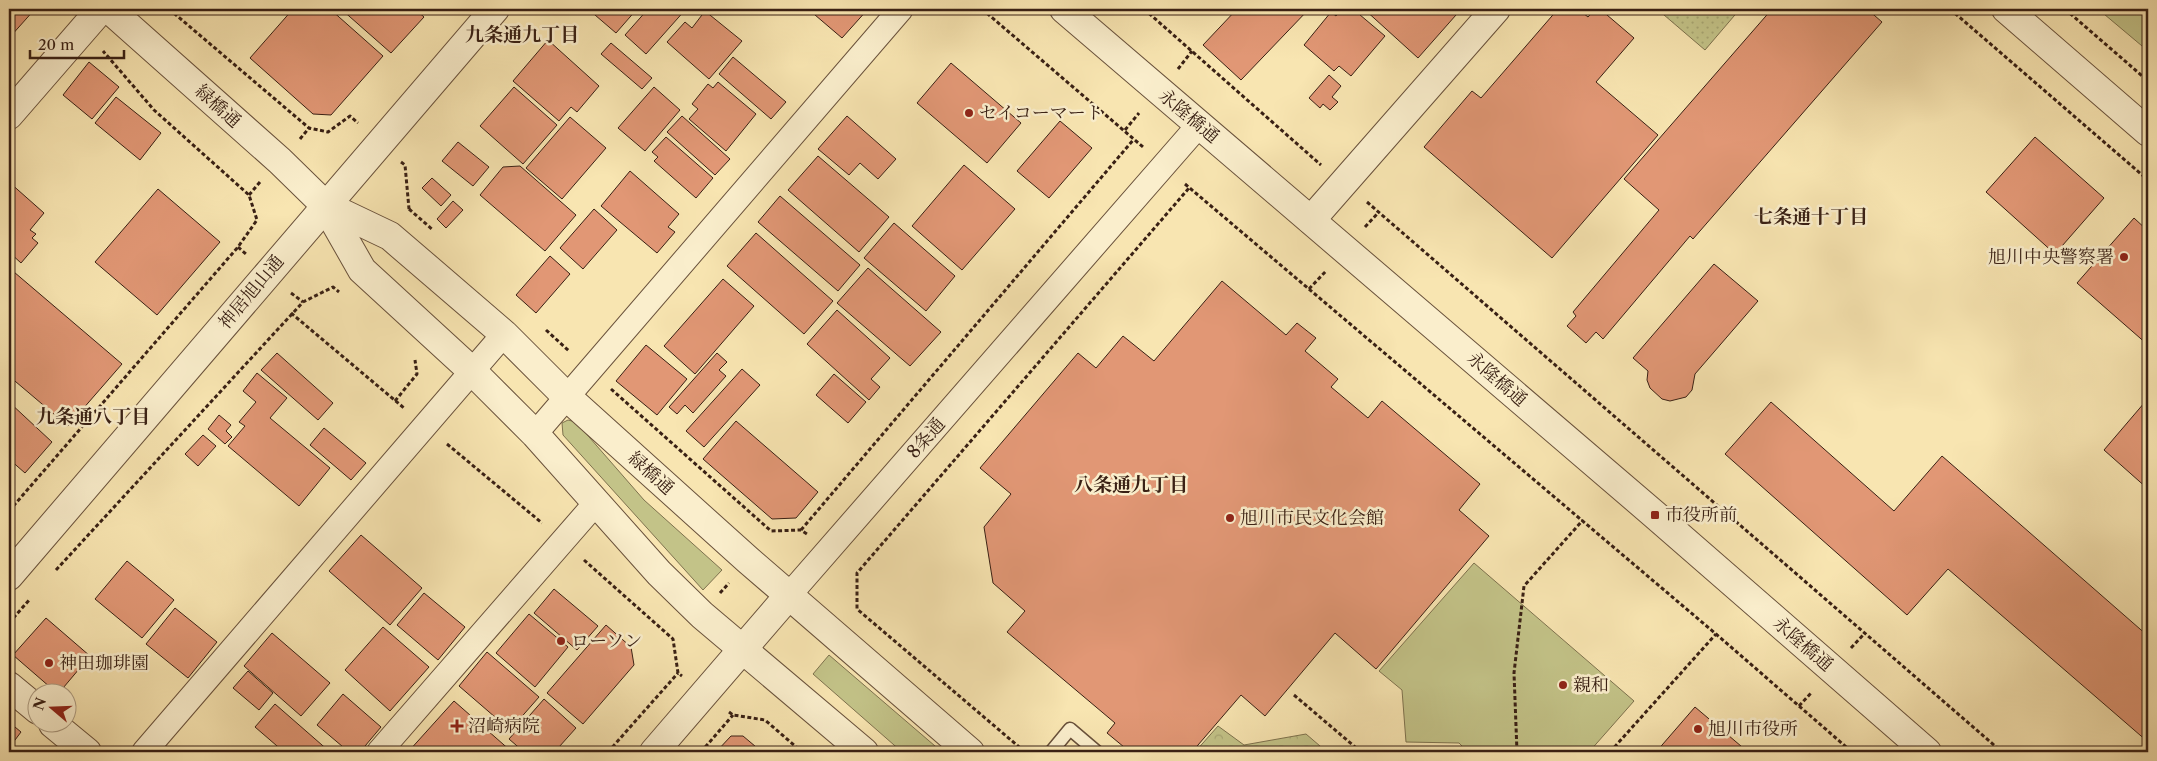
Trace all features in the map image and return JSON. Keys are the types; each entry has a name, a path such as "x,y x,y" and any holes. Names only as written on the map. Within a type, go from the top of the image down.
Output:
{"street":[{"path":"9,115 101,9"},
{"name":"緑橋通","path":"108,9 280,161 325,205 362,270 472,371 535,434 595,504 659,573 702,615 864,752"},
{"name":"神居旭山通","path":"9,576 325,205 495,9"},
{"path":"535,434 900,9"},
{"name":"永隆橋通","path":"1064,9 1647,508 1927,752"},
{"path":"1311,220 1496,9"},
{"path":"2006,9 2148,132"},
{"name":"8条通","path":"654,752 1199,125"},
{"name":"緑橋通","path":"325,205 390,236 504,334 567,397 748,560 790,594 970,752"},
{"path":"144,752 504,334"},
{"path":"379,752 595,504"},
{"path":"9,686 28,702"},
{"path":"65,734 87,752"}],"lane":[{"path":"1051,752 1070,729 1097,752"}],"path":[{"path":"169,9 309,128 328,132 350,116"},
{"path":"982,9 1134,138 1163,166 1582,520 1852,752"},
{"path":"1144,9 2002,752"},
{"path":"1950,9 2148,180"},
{"path":"2065,9 2148,81"},
{"path":"9,511 238,247 257,220 249,195 154,110 83,28"},
{"path":"673,639 702,615 771,531 801,530 1134,138"},
{"path":"405,165 409,209"},
{"path":"1025,752 857,609 857,573 1189,188"},
{"path":"56,571 302,302 333,286 340,293"},
{"path":"292,313 562,540 673,639 678,673 608,752"},
{"path":"395,401 417,374 415,354"},
{"path":"1517,752 1514,673 1524,586 1582,520"},
{"path":"9,622 36,593"},
{"path":"1610,752 1716,634"},
{"path":"1294,695 1361,752"},
{"path":"701,752 733,715 764,720 802,752"}],"green space":[{"path":"1657,9 1740,9 1705,50"},
{"path":"2098,9 2148,9 2148,51"},
{"path":"568,420 576,422 644,500 722,570 703,590 563,435 562,423"},
{"path":"1474,563 1634,701 1589,752 1468,752 1459,743 1406,742 1402,690 1379,671"},
{"path":"829,655 942,752 902,752 813,674"},
{"path":"1218,726 1244,745 1306,734 1327,752 1195,752"}],"building":[{"path":"9,9 35,9 10,37 9,37"},
{"path":"293,9 330,9 383,56 331,115 313,114 250,58"},
{"path":"341,9 415,9 424,17 391,53"},
{"path":"420,9 430,9 426,14"},
{"path":"588,9 637,9 616,33"},
{"path":"648,9 686,9 646,54 625,35"},
{"path":"808,9 868,9 842,38"},
{"path":"1237,9 1309,9 1241,80 1203,45"},
{"path":"1342,9 1353,9 1385,36 1351,76 1339,66 1334,71 1304,45 1331,12 1336,16"},
{"path":"1364,9 1449,9 1456,15 1418,58"},
{"path":"1558,9 1578,9 1588,17 1595,9 1600,9 1634,38 1596,82 1658,135 1552,258 1424,147 1472,91 1481,98"},
{"path":"1772,9 1867,9 1882,22 1693,239 1690,236 1603,339 1596,332 1586,343 1567,326 1576,316 1573,312 1659,210 1624,179"},
{"path":"705,11 742,41 709,79 667,42 685,22 692,28"},
{"path":"548,40 599,86 577,112 571,107 559,121 513,81"},
{"path":"611,43 652,78 642,89 601,54"},
{"path":"733,57 786,102 771,119 719,74"},
{"path":"89,62 119,87 92,119 63,95"},
{"name":"セイコーマート","path":"951,63 1021,123 987,163 917,103"},
{"path":"1329,75 1341,86 1332,97 1338,102 1330,110 1323,104 1320,108 1309,98"},
{"path":"718,82 756,114 726,151 689,119 698,109 692,104 708,84 713,88"},
{"path":"514,87 557,125 523,164 480,126"},
{"path":"654,87 680,110 645,151 618,128"},
{"path":"116,97 161,133 140,160 95,123"},
{"path":"682,116 730,159 715,175 667,132"},
{"path":"847,116 896,159 878,179 860,163 849,175 818,149"},
{"path":"570,117 606,148 562,199 526,168"},
{"path":"1060,121 1092,148 1049,198 1017,171"},
{"path":"666,137 713,178 696,198 654,161 658,157 652,152"},
{"path":"2035,137 2104,198 2055,254 1986,192"},
{"path":"458,142 489,167 473,186 442,161"},
{"path":"818,156 889,217 859,252 788,190"},
{"path":"964,165 1015,209 962,270 912,226"},
{"path":"520,166 576,215 545,251 480,195 503,167"},
{"path":"630,171 679,214 668,227 675,232 657,253 601,206"},
{"path":"432,178 451,195 441,206 422,188"},
{"path":"9,182 44,213 30,230 36,234 32,238 38,243 21,263 9,252"},
{"path":"158,189 220,242 157,315 95,262"},
{"path":"780,196 860,265 838,291 758,222"},
{"path":"453,201 463,210 446,228 437,219"},
{"path":"594,209 617,230 583,269 560,248"},
{"name":"旭川中央警察署","path":"2134,218 2148,231 2148,345 2077,283"},
{"path":"894,223 955,276 926,311 864,258"},
{"path":"756,233 833,301 804,334 727,266"},
{"path":"550,256 570,274 536,313 516,295"},
{"path":"1714,264 1758,301 1695,374 1692,390 1686,397 1670,401 1662,399 1650,388 1647,380 1648,371 1633,358"},
{"path":"868,268 941,332 910,366 837,303"},
{"path":"14,272 122,364 68,426 9,376 9,279"},
{"path":"723,279 754,306 695,374 664,346"},
{"name":"旭川市民文化会館","path":"1222,281 1286,335 1297,323 1316,338 1305,351 1338,379 1331,387 1368,418 1382,401 1480,484 1459,510 1489,536 1376,669 1335,633 1265,716 1241,695 1192,752 1130,752 1107,733 1115,723 1007,632 1025,611 993,583 984,527 1011,494 980,468 1078,353 1096,368 1123,336 1154,361"},
{"path":"837,310 890,358 871,379 880,387 869,400 807,344"},
{"path":"646,345 687,379 657,415 616,381"},
{"path":"277,353 333,403 318,420 261,370"},
{"path":"717,353 727,362 719,370 726,376 693,413 685,405 677,414 669,407"},
{"path":"742,369 760,385 704,447 686,431"},
{"path":"257,373 287,398 270,418 330,468 299,506 228,446 245,426 239,422 256,402 243,391"},
{"path":"834,374 866,402 848,423 816,395"},
{"path":"9,402 52,442 25,473 9,459"},
{"path":"1771,402 1894,511 1942,456 2148,636 2148,742 1948,569 1907,615 1725,454"},
{"path":"2145,402 2148,405 2148,489 2104,450"},
{"path":"219,415 231,425 226,431 232,437 225,444 208,429"},
{"path":"736,421 818,492 796,518 772,519 703,459"},
{"path":"324,428 366,463 351,480 310,445"},
{"path":"203,435 216,446 198,466 185,454"},
{"path":"361,535 422,588 390,625 329,571"},
{"path":"127,561 174,600 142,638 95,599"},
{"path":"554,589 598,626 577,650 534,613"},
{"path":"424,593 465,627 438,660 397,625"},
{"path":"175,608 217,642 188,678 146,644"},
{"path":"529,614 568,647 535,687 496,653"},
{"path":"46,618 90,656 66,684 46,684 13,655"},
{"path":"606,625 631,647 634,665 583,724 547,693"},
{"path":"383,627 429,667 390,711 345,670"},
{"path":"272,633 330,683 301,716 244,666"},
{"path":"487,652 539,697 510,730 459,686"},
{"path":"248,671 273,693 259,710 233,688"},
{"path":"343,694 381,727 360,752 349,752 317,725"},
{"path":"544,699 576,728 559,747 565,752 524,752 509,739"},
{"name":"沼崎病院","path":"454,701 512,752 408,752"},
{"path":"275,704 330,752 284,752 255,727"},
{"name":"旭川市役所","path":"1695,707 1748,752 1656,752"},
{"path":"9,722 21,732 9,748"},
{"path":"731,736 743,736 762,752 716,752"}],"place":[{"name":"セイコーマート","path":"969,113"},
{"name":"旭川中央警察署","path":"2124,257"},
{"name":"市役所前","path":"1655,515"},
{"name":"旭川市民文化会館","path":"1230,518"},
{"name":"ローソン","path":"561,641"},
{"name":"神田珈琲園","path":"49,663"},
{"name":"親和","path":"1563,685"},
{"name":"沼崎病院","path":"457,726"},
{"name":"旭川市役所","path":"1698,729"}],"district":[{"name":"九条通九丁目","path":"522,34"},
{"name":"七条通十丁目","path":"1811,216"},
{"name":"九条通八丁目","path":"93,416"},
{"name":"八条通九丁目","path":"1131,484"}]}
